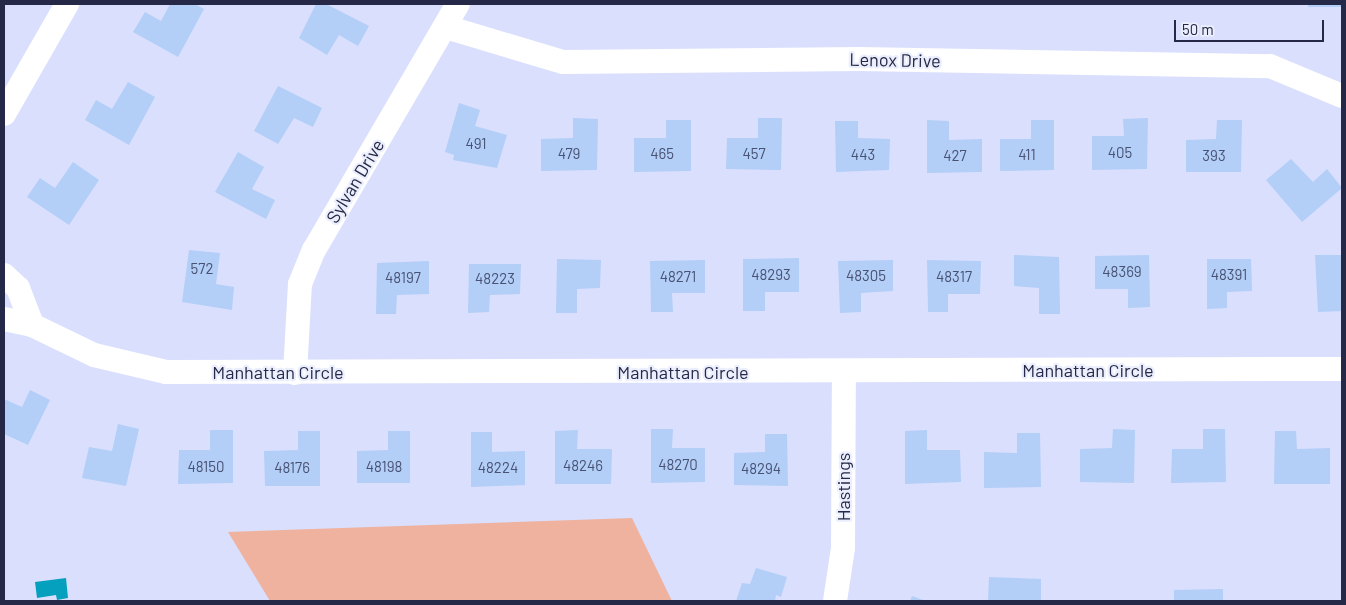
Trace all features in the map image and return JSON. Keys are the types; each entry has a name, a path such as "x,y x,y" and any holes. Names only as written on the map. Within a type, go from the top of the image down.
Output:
{"street":[{"path":"4,114 67,4"},
{"name":"Sylvan Drive","path":"295,373 300,284 314,250 458,4"},
{"name":"Lenox Drive","path":"446,26 563,62 859,59 1270,66 1342,96"},
{"path":"4,274 18,288 32,325"},
{"name":"Manhattan Circle","path":"4,319 32,325 94,355 166,372 1342,369"},
{"name":"Hastings","path":"835,601 843,548 844,371"}],"shaded area":[{"path":"632,518 672,601 270,601 228,532"}],"water":[{"path":"66,578 68,598 57,600 56,595 37,598 35,582"}],"building":[{"path":"170,4 195,4 204,9 178,57 133,32 145,12 161,21"},
{"path":"316,4 326,4 369,26 358,46 339,35 327,55 299,38"},
{"path":"1308,4 1342,4 1342,7 1308,7"},
{"path":"128,82 155,97 129,145 85,120 96,100 112,109"},
{"path":"278,86 322,108 313,127 294,118 278,144 254,131"},
{"path":"459,103 480,110 475,126 507,135 497,168 453,160 454,155 445,152"},
{"path":"573,118 598,119 597,170 541,171 541,139 573,138"},
{"path":"758,118 782,118 781,170 726,169 727,138 758,138"},
{"path":"1148,118 1147,169 1092,170 1092,136 1124,136 1123,119"},
{"path":"666,120 691,120 691,171 634,172 634,138 666,138"},
{"path":"927,120 949,121 949,140 982,139 982,172 927,173"},
{"path":"1031,120 1054,120 1054,170 1000,171 1000,139 1031,139"},
{"path":"1217,120 1242,120 1241,172 1186,172 1186,140 1216,139"},
{"path":"835,121 858,121 858,138 890,139 889,170 836,172"},
{"path":"238,152 264,167 252,189 275,200 266,219 215,192"},
{"path":"1291,159 1313,182 1327,169 1342,188 1302,222 1266,180"},
{"path":"73,162 99,180 69,225 27,197 40,178 55,188"},
{"path":"189,250 220,253 216,284 234,287 232,310 182,302"},
{"path":"1014,255 1059,257 1060,314 1039,314 1039,288 1014,286"},
{"path":"1149,255 1150,307 1128,308 1128,289 1095,289 1095,256"},
{"path":"1315,255 1342,255 1342,311 1318,312"},
{"path":"799,258 799,292 765,292 765,311 743,311 743,259"},
{"path":"557,259 601,260 600,288 577,289 577,313 556,313"},
{"path":"1207,259 1251,259 1252,291 1227,292 1227,308 1207,309"},
{"path":"705,260 705,293 672,293 673,312 651,312 650,261"},
{"path":"893,260 893,291 861,293 861,312 840,313 838,261"},
{"path":"927,260 981,261 980,294 948,294 948,312 928,312"},
{"path":"429,261 429,294 397,295 396,314 376,314 377,263"},
{"path":"469,264 521,264 520,294 490,295 489,312 468,313"},
{"path":"30,390 50,400 28,445 4,434 4,399 22,407"},
{"path":"118,424 139,429 126,486 82,478 89,447 112,451"},
{"path":"651,429 673,429 672,448 705,448 705,482 651,483"},
{"path":"1113,429 1135,430 1134,483 1080,482 1080,449 1112,448"},
{"path":"1203,429 1225,429 1226,482 1171,483 1172,449 1203,449"},
{"path":"210,430 233,430 233,483 178,484 179,450 210,450"},
{"path":"578,430 577,449 612,449 611,484 555,484 555,431"},
{"path":"927,430 927,450 960,450 961,482 905,484 905,431"},
{"path":"298,431 320,431 320,486 265,486 264,451 298,450"},
{"path":"388,431 410,431 410,483 357,483 357,451 388,450"},
{"path":"1275,431 1296,431 1297,449 1330,448 1330,484 1274,484"},
{"path":"471,432 492,432 492,452 525,451 525,485 471,487"},
{"path":"1017,433 1040,433 1041,487 984,488 984,452 1017,453"},
{"path":"765,434 787,434 788,486 734,485 734,453 765,452"},
{"path":"756,568 787,577 781,597 776,595 775,601 736,601 742,583 750,584"},
{"path":"989,577 1041,579 1041,601 988,601"},
{"path":"1223,589 1223,601 1174,601 1174,590"},
{"path":"912,596 926,601 910,601"}]}
